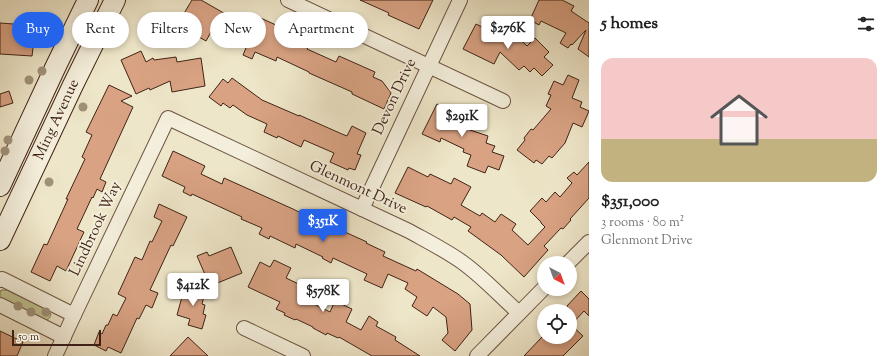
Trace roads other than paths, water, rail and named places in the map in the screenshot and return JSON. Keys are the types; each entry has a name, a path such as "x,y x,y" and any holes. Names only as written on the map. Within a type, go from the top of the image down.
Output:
{"main road":[{"name":"Ming Avenue","path":"0,186 88,0"},
{"name":"Ming Avenue","path":"0,240 115,0"}],"street":[{"path":"288,0 503,101"},
{"name":"Devon Drive","path":"362,209 460,0"},
{"name":"Glenmont Drive","path":"168,118 409,231 445,251 485,280 519,313"},
{"name":"Lindbrook Way","path":"55,356 168,118"},
{"path":"575,256 589,242"},
{"path":"0,280 74,315"},
{"path":"477,356 537,295"},
{"path":"0,305 64,336"},
{"path":"244,328 303,356"}]}
